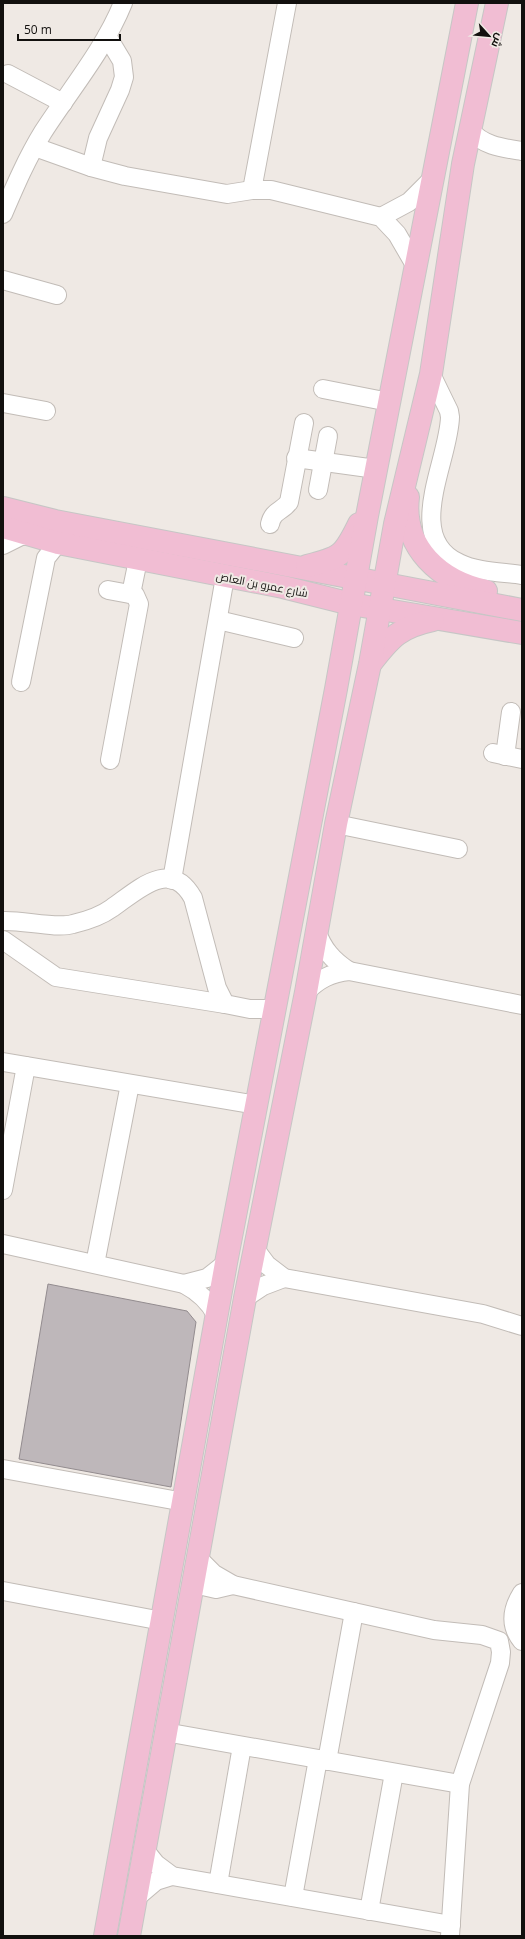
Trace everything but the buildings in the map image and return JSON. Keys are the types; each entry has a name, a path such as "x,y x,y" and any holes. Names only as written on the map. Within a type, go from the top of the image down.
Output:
{"main road":[{"path":"105,1936 184,1502 216,1315 336,689 415,265 467,3"},
{"path":"129,1936 166,1729 199,1559 245,1298 306,992 336,824 381,610 399,506 430,374 463,164 497,3"},
{"path":"423,407 424,423 407,503 411,530 416,542 430,563 451,580 476,589 522,599"},
{"path":"303,567 336,558 343,552 353,537 371,495"},
{"path":"3,508 55,521 356,577 459,599 522,610"},
{"name":"شارع عمرو بن العاص","path":"3,527 58,542 138,560 301,591 351,604 522,633"},
{"path":"301,591 322,604 331,614 340,630 343,646"},
{"path":"370,664 384,645 404,629 412,625 438,619"},
{"path":"184,1502 188,1519 184,1568 194,1584"},
{"path":"162,1621 170,1628 173,1639 161,1707 166,1729"}],"street":[{"path":"3,214 17,181 35,147 107,36 123,3"},
{"path":"252,190 288,3"},
{"path":"90,167 98,138 120,90 124,76 121,57 107,36"},
{"path":"8,74 63,103"},
{"path":"470,130 483,142 522,151"},
{"path":"35,147 90,167 125,176 216,193 271,190 381,217 397,234 415,265"},
{"path":"381,217 409,202 432,179"},
{"path":"3,280 57,295"},
{"path":"430,374 446,405 450,417 431,509 431,528 434,537 444,553 460,564 522,575"},
{"path":"323,389 389,402"},
{"path":"3,403 46,411"},
{"path":"270,524 275,513 286,506 289,502 296,458 304,423"},
{"path":"318,490 328,436"},
{"path":"296,458 376,469"},
{"path":"3,545 21,536 34,536"},
{"path":"21,682 46,558 58,542"},
{"path":"132,594 138,560"},
{"path":"172,880 225,577"},
{"path":"108,590 132,594 137,597 138,604 110,760"},
{"path":"218,620 294,638"},
{"path":"506,756 511,712"},
{"path":"336,824 458,850"},
{"path":"3,921 71,925 112,909 152,880 165,878 172,880 184,886 193,898 217,988 225,1004"},
{"path":"316,930 321,943 328,954 349,971"},
{"path":"3,940 56,977 250,1009 275,1009"},
{"path":"306,992 314,983 325,977 337,972 349,971 522,1005"},
{"path":"3,1062 256,1106"},
{"path":"3,1190 26,1066"},
{"path":"95,1264 130,1084"},
{"path":"3,1244 184,1284 207,1300 216,1315"},
{"path":"255,1249 267,1265 284,1278 483,1314 522,1326"},
{"path":"184,1284 207,1278 226,1263"},
{"path":"245,1298 263,1286 284,1278"},
{"path":"3,1469 184,1502"},
{"path":"199,1559 214,1574 233,1585 434,1630 482,1635 499,1641 519,1636 512,1620 513,1612 522,1593"},
{"path":"194,1584 216,1589 233,1585"},
{"path":"3,1591 162,1621"},
{"path":"293,1897 354,1612"},
{"path":"144,1849 156,1864 172,1876 369,1911 451,1931 460,1784 500,1663 501,1652 499,1641"},
{"path":"166,1729 242,1746 460,1784"},
{"path":"218,1884 242,1746"},
{"path":"369,1911 394,1773"},
{"path":"136,1898 156,1881 172,1876"}]}
